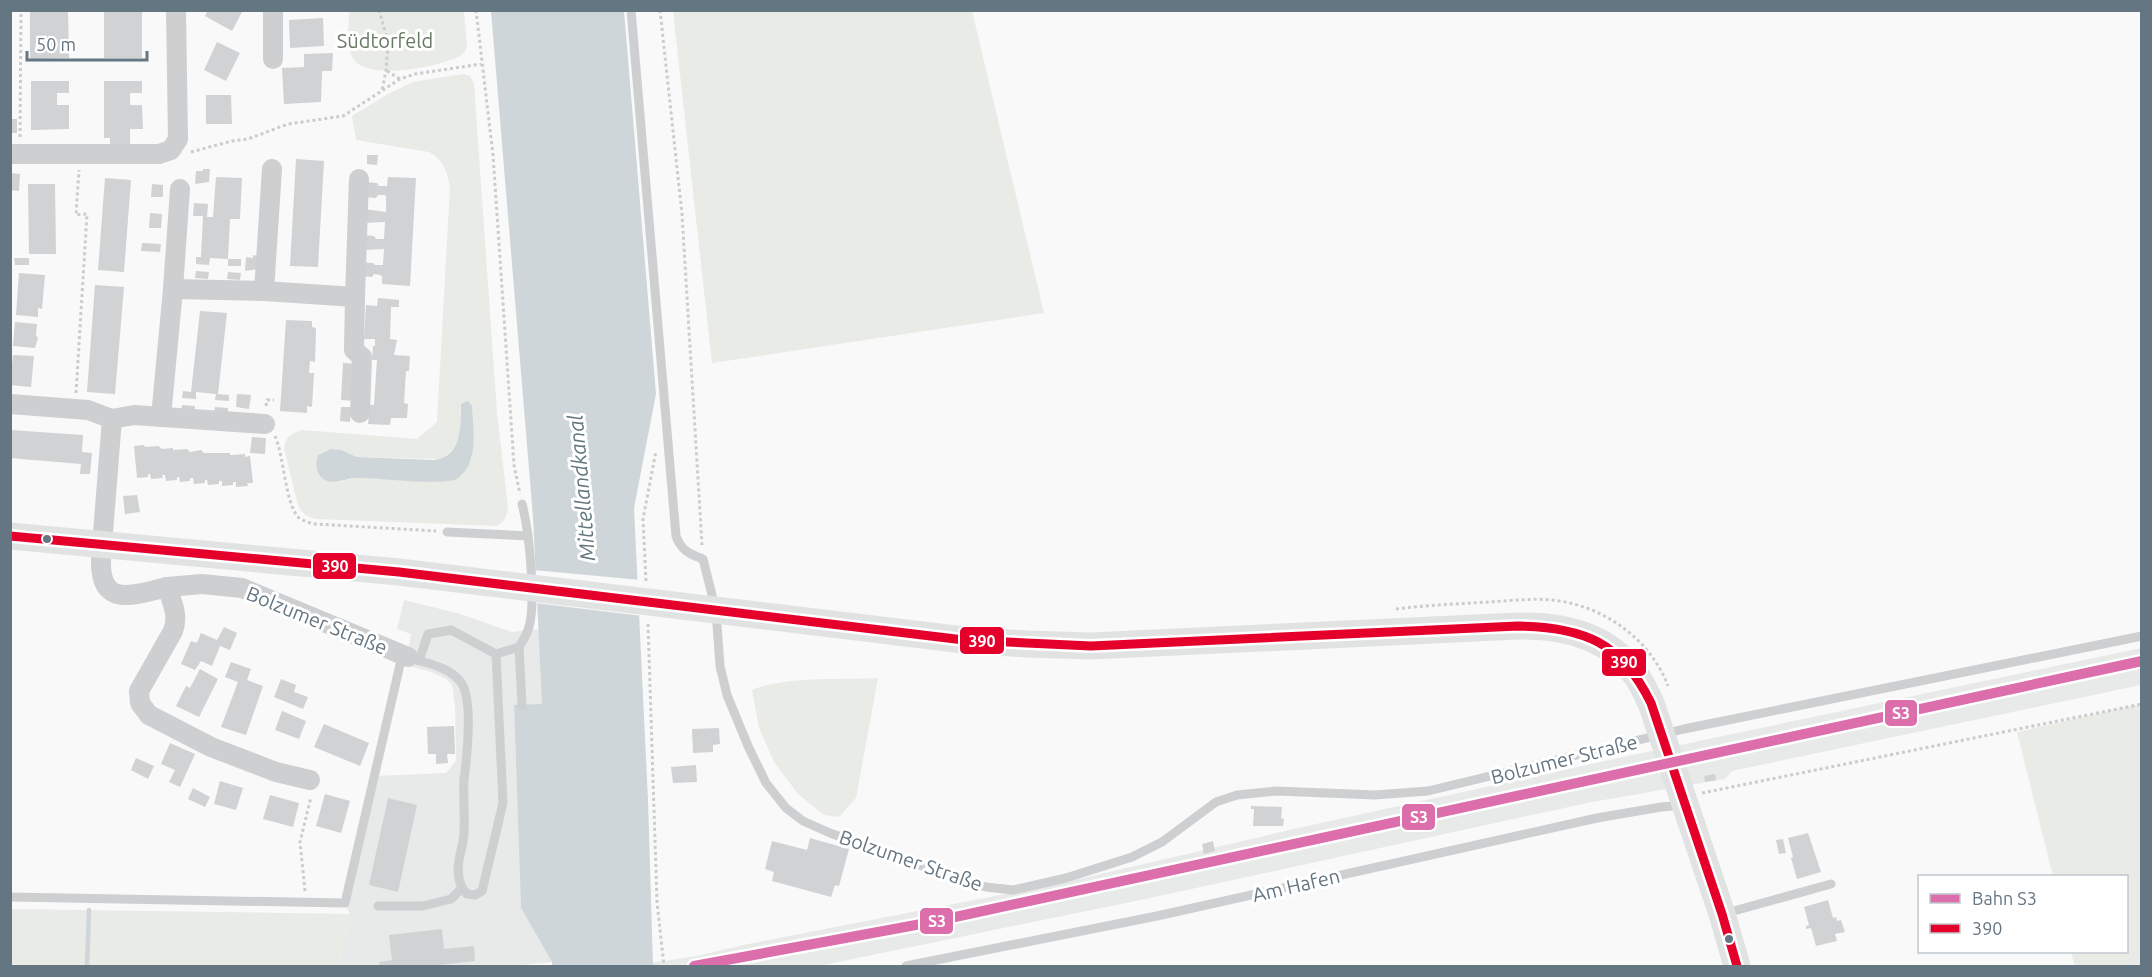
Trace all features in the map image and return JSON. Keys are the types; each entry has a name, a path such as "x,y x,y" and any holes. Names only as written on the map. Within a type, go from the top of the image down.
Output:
{"main road":[{"name":"Bolzumer Straße","path":"10,536 399,572 964,640 1028,644 1091,646 1543,625 1581,633 1619,655 1635,674 1651,703 1663,734"},
{"path":"1663,734 1737,966"}],"street":[{"path":"15,154 159,154 171,150 178,139 176,10"},
{"path":"273,10 273,59"},
{"path":"264,291 272,169"},
{"path":"359,179 354,350 362,357 360,412"},
{"path":"161,417 180,189"},
{"path":"173,289 264,291 355,297"},
{"path":"10,404 88,410 112,419 134,415 161,417 266,414"},
{"path":"102,543 112,419"},
{"name":"Bolzumer Straße","path":"102,543 102,578 112,593 120,596 167,587 202,584 242,588 410,658"},
{"path":"167,587 176,623 139,690 140,703 148,715 211,747 276,772 309,780"}],"lane":[{"path":"631,10 676,536 680,547 689,555 703,559 716,610"},
{"path":"522,504 528,536 531,613 528,630 519,647 522,705"},
{"path":"447,532 528,536"},
{"name":"Bolzumer Straße","path":"716,610 720,666 727,695 766,783 786,808 803,821 830,833 906,862 986,887 1013,890 1034,886 1132,857 1162,842 1216,802 1237,795 1276,791 1375,795 1428,791 1663,734"},
{"path":"10,897 345,903 410,658 428,634 439,631 451,630 496,654 519,647"},
{"path":"1663,734 2142,636"},
{"path":"378,906 423,906 451,899 462,888 467,894 476,895 482,891 503,803 496,654"},
{"name":"Bolzumer Straße","path":"410,658 448,671 457,677 466,697 467,762 464,779 464,836 458,857 458,879 462,888"},
{"name":"Am Hafen","path":"906,966 1146,919 1597,818 1685,801"},
{"path":"1722,914 1831,884"}],"path":[{"path":"15,154 21,10"},
{"path":"378,10 388,42 382,90"},
{"path":"476,10 493,155 514,465 522,504"},
{"path":"660,10 682,214 703,559"},
{"path":"171,150 194,152 232,141 248,139 288,124 343,116 400,79 415,74 482,64"},
{"path":"386,71 400,79"},
{"path":"75,409 87,214 76,215 81,153"},
{"path":"274,400 267,400 266,414 276,438 291,503 302,520 315,524 447,532"},
{"path":"657,444 643,519 649,602 657,902 664,966"},
{"path":"1685,801 2142,704"},
{"path":"307,902 300,842 312,791 309,780"}],"shaded area":[{"path":"404,600 457,613 512,632 539,629 543,705 514,706 521,908 552,962 512,966 339,966 350,914 345,903 375,776 446,773 456,761 455,705 452,685 446,679 431,672 406,665 411,634 397,629"},
{"path":"2141,648 2141,685 1732,771 1725,779 1592,802 1150,898 819,966 630,966 697,956 1062,883 1307,826 1637,754"}],"green space":[{"name":"Südtorfeld","path":"349,11 464,11 467,47 458,57 421,68 390,71 363,67 355,61 350,50"},
{"path":"673,11 972,11 1044,313 712,363"},
{"path":"463,74 470,76 474,84 497,413 508,507 505,518 497,526 310,517 303,513 298,505 284,448 290,436 302,430 417,439 437,422 450,187 447,176 441,162 429,152 356,140 352,116 413,82","holes":["472,406 472,457 455,480 355,478 338,482 316,467 318,455 331,449 341,450 357,457 439,459 452,450 456,444 460,431 460,408"]},
{"path":"878,678 856,798 839,817 824,815 798,794 774,762 759,728 752,690 781,682"},
{"path":"2141,704 2141,966 2075,966 2071,953 2128,953 2128,875 2053,875 2017,732"},
{"path":"11,909 350,914 339,966 11,966"}],"water":[{"name":"Mittellandkanal","path":"491,11 624,11 656,394 634,508 648,800 653,966 552,966 552,962 521,908 514,705 542,704 533,517"},
{"path":"468,401 472,406 474,436 472,457 463,474 455,480 419,482 356,478 333,482 322,478 318,472 316,465 318,455 331,449 341,450 357,457 434,460 443,457 455,446 460,430 461,404"}],"pier":[{"path":"533,570 641,580 643,616 535,603"}],"building":[{"path":"30,10 68,10 69,58 30,59"},
{"path":"104,10 142,10 142,58 104,58"},
{"path":"208,10 243,10 232,31 205,16"},
{"path":"323,18 324,46 290,48 289,20"},
{"path":"217,42 240,53 226,81 204,70"},
{"path":"333,53 332,71 322,71 321,102 284,104 282,68 304,67 304,54"},
{"path":"31,81 69,81 69,93 57,93 57,105 69,105 69,129 31,130"},
{"path":"104,81 142,81 142,93 130,93 130,105 142,105 143,129 130,129 130,145 110,145 110,138 104,138"},
{"path":"206,95 231,95 232,124 206,124"},
{"path":"10,119 17,119 17,133 10,133"},
{"path":"367,155 378,155 377,165 367,164"},
{"path":"296,159 324,161 318,267 290,266"},
{"path":"203,169 210,169 209,182 195,184 196,171 203,171"},
{"path":"10,173 20,174 19,191 10,190"},
{"path":"216,177 242,178 240,219 230,219 228,259 210,258 209,265 196,264 196,257 201,257 203,216 193,216 194,203 208,204 207,217 213,217"},
{"path":"388,177 416,178 410,286 382,284 380,275 360,276 361,262 383,265 384,249 362,250 362,235 384,239 385,222 363,223 364,209 386,212 386,196 364,197 365,182 387,186"},
{"path":"105,178 131,180 124,272 98,270"},
{"path":"28,184 55,184 56,254 29,254"},
{"path":"152,184 163,185 163,197 151,197"},
{"path":"150,213 162,214 161,228 149,228"},
{"path":"142,243 161,244 160,252 141,251"},
{"path":"253,255 260,256 259,269 245,271 246,257 253,258"},
{"path":"14,258 29,258 29,265 15,265"},
{"path":"228,259 241,259 241,266 228,266"},
{"path":"196,271 209,272 208,279 195,278"},
{"path":"228,272 241,273 240,280 227,279"},
{"path":"19,273 45,275 42,309 38,308 38,317 16,315"},
{"path":"95,285 124,287 115,394 87,392"},
{"path":"378,298 399,300 399,307 391,307 390,339 397,340 394,355 410,356 409,371 406,371 404,403 408,404 407,418 391,418 390,425 368,424 370,405 374,405 377,360 372,360 375,339 364,339 366,305 377,306"},
{"path":"200,311 227,313 218,394 229,395 229,401 215,400 216,394 196,392 196,399 182,398 183,391 191,392"},
{"path":"286,320 312,321 312,327 316,328 315,362 310,361 309,373 314,373 312,407 307,406 307,413 280,411"},
{"path":"15,322 37,324 38,338 35,348 13,346"},
{"path":"13,355 34,356 31,387 10,385"},
{"path":"343,363 358,364 356,401 341,400"},
{"path":"237,394 251,395 249,409 236,407"},
{"path":"182,405 195,406 195,413 181,412"},
{"path":"215,407 228,408 228,415 214,414"},
{"path":"341,407 351,407 350,422 340,421"},
{"path":"10,430 83,435 82,452 92,453 90,474 80,474 81,464 10,458"},
{"path":"252,437 266,438 265,454 250,453"},
{"path":"144,445 145,447 159,446 163,449 173,448 173,450 187,449 190,452 201,450 204,453 245,454 245,457 250,456 253,483 236,487 236,482 233,482 233,485 222,486 222,481 219,481 219,484 208,485 205,480 205,483 194,484 193,478 190,478 190,481 180,482 177,477 177,480 166,481 165,475 162,475 163,478 151,479 148,474 148,477 137,478 134,446"},
{"path":"137,495 140,512 125,514 123,496"},
{"path":"224,627 237,633 230,650 220,646 212,666 201,661 195,670 181,664 191,641 197,643 201,633 217,640"},
{"path":"231,662 251,669 247,680 263,686 246,735 221,727 238,682 225,677"},
{"path":"200,669 218,679 199,717 176,706 186,686 190,688"},
{"path":"281,679 296,685 294,692 308,697 303,709 274,697"},
{"path":"282,711 306,721 299,739 275,730"},
{"path":"324,724 369,743 360,766 314,747"},
{"path":"454,726 455,754 447,754 448,763 436,764 436,754 428,754 427,727"},
{"path":"719,728 720,744 713,745 713,752 693,753 692,729"},
{"path":"170,743 195,754 180,787 169,782 175,770 161,764"},
{"path":"136,758 154,766 148,779 131,770"},
{"path":"696,765 697,782 673,783 671,767"},
{"path":"1715,774 1716,780 1705,782 1704,776"},
{"path":"220,781 243,788 236,810 214,804"},
{"path":"193,788 210,797 205,807 188,799"},
{"path":"325,794 350,801 341,833 316,826"},
{"path":"270,795 299,803 293,827 263,819"},
{"path":"388,798 417,805 398,892 369,885"},
{"path":"1251,806 1282,807 1283,826 1253,826 1254,809 1251,809"},
{"path":"1808,833 1821,872 1797,879 1788,838"},
{"path":"810,838 849,849 839,886 835,885 831,897 772,881 774,872 765,869 772,841 807,850"},
{"path":"1783,839 1786,853 1779,854 1776,840"},
{"path":"1213,841 1215,851 1204,854 1202,844"},
{"path":"1828,900 1833,918 1836,917 1837,921 1841,920 1845,932 1835,934 1837,941 1816,946 1811,928 1806,929 1809,925 1804,907"},
{"path":"442,929 444,949 474,946 475,961 431,966 380,966 379,962 392,960 389,935"}],"waterway":[{"path":"87,966 89,910"}],"rail line":[{"name":"S3","path":"694,966 932,922 2142,661"}],"transit line":[{"name":"390","path":"10,536 399,572 964,640 1091,646 1518,626 1562,630 1598,642 1613,652 1627,665 1651,703 1722,914 1737,966"}]}
